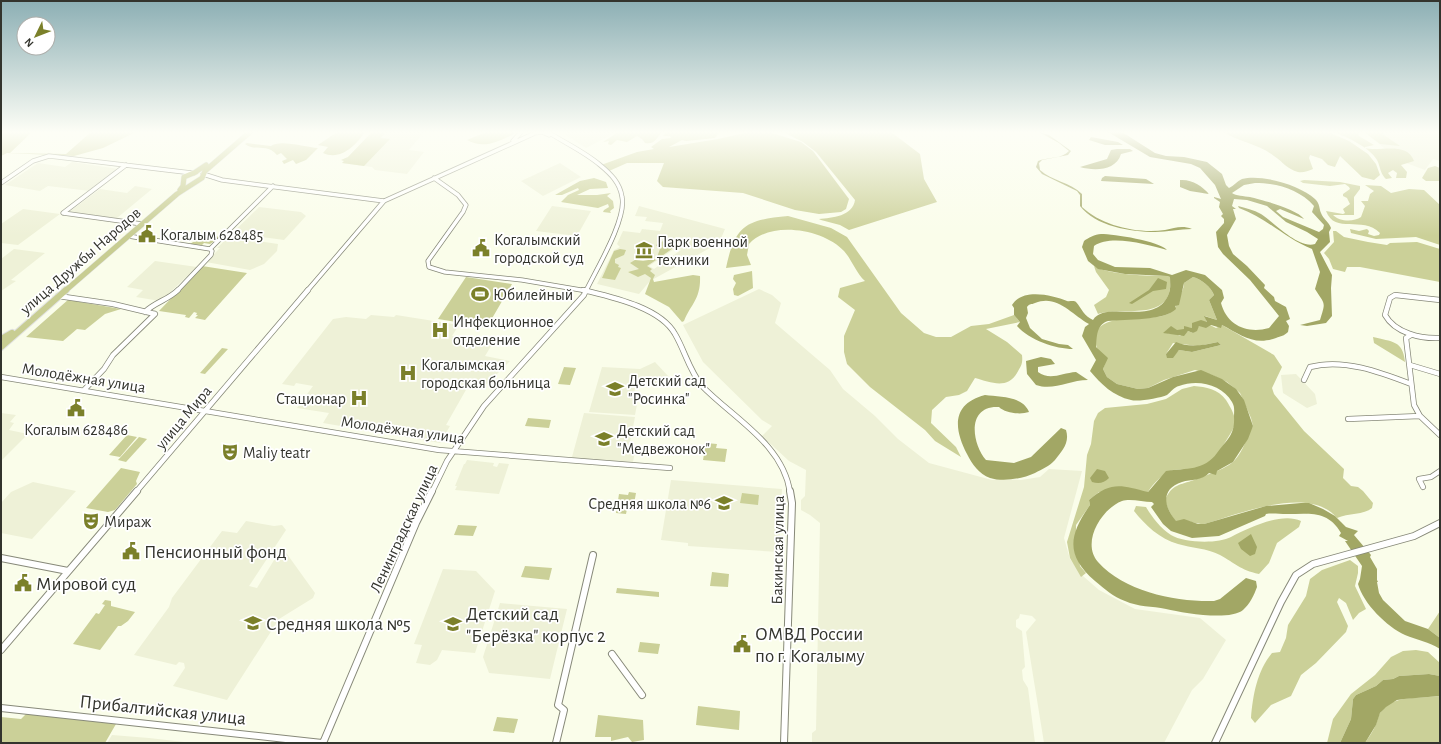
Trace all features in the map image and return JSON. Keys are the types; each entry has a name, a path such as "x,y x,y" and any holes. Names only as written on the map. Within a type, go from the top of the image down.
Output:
{"main road":[{"path":"177,194 183,186 185,176 204,167"},
{"path":"177,194 203,178 203,174 210,167"},
{"path":"193,173 203,174"},
{"path":"184,181 189,183 197,181"},
{"name":"улица Дружбы Народов","path":"1,347 22,327 177,194"},
{"path":"1,339 22,327"}],"street":[{"path":"1,183 25,167"},
{"path":"124,167 63,213 142,224"},
{"path":"137,167 193,173"},
{"path":"197,181 222,180 384,201 459,167"},
{"name":"Ленинградская улица","path":"322,743 419,515 454,451 484,406 579,301 587,290 620,221 623,199 619,186 608,172 600,167"},
{"path":"165,171 177,175 184,181"},
{"path":"203,174 222,180"},
{"name":"Бакинская улица","path":"434,178 464,200 466,205 464,212 430,258 428,265 435,269 587,290 645,309 664,320 676,336 693,374 700,385 773,450 787,474 792,503 784,743"},
{"path":"210,249 273,186"},
{"name":"улица Мира","path":"1,650 384,201"},
{"path":"128,236 210,249"},
{"path":"145,312 153,304 171,297 211,254 212,251 210,249"},
{"path":"1440,300 1399,294 1391,296 1385,317 1411,335 1431,339 1440,338"},
{"path":"58,296 113,304 155,314 113,355 104,369 84,390"},
{"path":"1411,335 1406,338 1406,356 1410,366 1412,402 1420,416 1440,435"},
{"path":"1304,380 1310,367 1333,365 1366,370 1411,384"},
{"path":"1410,366 1440,374"},
{"name":"Молодёжная улица","path":"1,377 439,450 670,468"},
{"path":"1348,419 1420,416"},
{"path":"1423,487 1419,479 1430,477 1440,471"},
{"path":"1215,743 1292,580 1301,570 1313,564 1341,555 1414,536 1440,523"},
{"path":"556,743 564,710 558,705 593,555"},
{"path":"1,558 68,571"},
{"path":"612,654 642,694"},
{"name":"Прибалтийская улица","path":"1,708 322,743"}],"shaded area":[{"path":"32,167 104,167 119,169 90,191 48,186 40,191 5,185"},
{"path":"370,167 413,167 407,174 375,170"},
{"path":"552,167 566,167 581,177 543,196 521,181"},
{"path":"603,167 619,167 609,171"},
{"path":"663,167 825,167 849,199 846,209 841,212 819,214 795,210 743,193 663,187 657,181"},
{"path":"828,167 922,167 924,179 937,202 849,230 840,225 819,219 836,217 846,213 850,210 855,200"},
{"path":"1036,167 1040,167 1040,170 1050,177 1077,190 1082,194 1082,207 1090,214 1110,224 1143,231 1165,230 1182,227 1192,229 1146,232 1125,229 1104,223 1087,213 1080,206 1080,195 1077,191 1042,174"},
{"path":"1081,167 1110,167 1098,169"},
{"path":"1197,167 1213,167 1222,174 1226,185 1229,188 1242,179 1270,179 1300,189 1317,201 1322,215 1331,228 1329,232 1330,242 1320,252 1332,275 1332,316 1326,323 1307,326 1300,325 1320,320 1324,306 1323,301 1315,289 1320,272 1312,249 1294,240 1259,217 1239,208 1238,206 1261,214 1301,243 1308,245 1315,244 1318,239 1286,222 1267,206 1247,200 1234,199 1232,206 1236,209 1233,209 1236,219 1227,235 1229,246 1233,254 1265,285 1264,288 1274,297 1275,301 1286,307 1290,319 1286,321 1289,326 1288,332 1276,338 1261,341 1242,336 1222,325 1221,328 1211,325 1206,328 1199,326 1197,331 1193,333 1188,331 1184,336 1163,333 1171,326 1177,330 1184,329 1184,326 1192,328 1192,323 1201,320 1207,322 1204,316 1217,320 1209,300 1214,295 1213,292 1205,284 1193,277 1184,283 1179,305 1175,306 1176,309 1170,313 1154,318 1108,321 1101,325 1097,335 1096,347 1108,358 1103,369 1107,377 1117,384 1138,389 1148,388 1173,377 1201,370 1222,379 1236,389 1244,400 1253,426 1248,439 1233,462 1217,471 1216,475 1209,473 1200,479 1182,482 1175,485 1167,494 1166,499 1169,510 1176,521 1184,519 1198,524 1204,524 1266,506 1309,503 1323,509 1335,516 1346,527 1358,531 1354,535 1371,555 1370,557 1377,569 1379,593 1383,600 1405,621 1428,629 1440,638 1440,649 1405,635 1377,614 1365,599 1358,584 1362,566 1345,541 1348,541 1339,536 1341,533 1330,520 1317,515 1266,514 1265,516 1219,536 1192,538 1171,531 1163,524 1151,507 1154,504 1152,502 1125,500 1114,505 1107,511 1096,527 1092,546 1093,554 1098,562 1109,572 1122,581 1152,593 1184,600 1199,601 1214,601 1220,599 1246,578 1256,581 1257,587 1248,605 1237,613 1228,615 1217,616 1194,614 1130,603 1106,590 1085,572 1079,562 1073,544 1074,535 1090,505 1089,500 1110,487 1117,486 1148,492 1166,471 1194,468 1206,463 1212,459 1232,433 1234,423 1234,406 1228,396 1222,391 1216,387 1201,383 1186,384 1174,388 1167,395 1149,399 1134,400 1119,396 1103,385 1090,371 1096,360 1082,336 1085,327 1089,324 1064,306 1050,301 1043,301 1027,307 1028,313 1026,318 1030,328 1042,339 1068,345 1073,349 1066,349 1043,343 1028,336 1017,326 1020,322 1014,315 1014,308 1012,305 1023,296 1038,294 1046,295 1068,301 1075,301 1085,314 1093,320 1099,314 1108,312 1143,311 1154,309 1163,303 1170,291 1170,277 1125,274 1098,269 1088,261 1082,247 1084,241 1094,235 1116,235 1146,241 1167,250 1140,243 1110,241 1094,246 1093,254 1098,260 1115,267 1150,268 1172,275 1186,270 1205,275 1222,290 1224,298 1221,303 1224,311 1233,323 1246,329 1253,330 1269,328 1279,316 1250,280 1223,254 1218,247 1216,232 1224,223 1224,219 1221,216 1223,214 1219,207 1220,202 1214,197 1221,199 1215,185","holes":["1255,183 1271,184 1294,191 1308,200 1314,206 1312,212 1324,225 1323,229 1319,232 1283,217 1276,211 1280,209 1304,219 1287,208 1263,200 1232,193 1244,185"]},
{"path":"1288,167 1312,167 1313,169 1298,172"},
{"path":"1351,167 1377,167 1380,175 1374,180 1362,177"},
{"path":"1380,167 1402,167 1407,172 1406,178 1396,178 1397,173 1393,170 1388,173 1392,178 1386,179"},
{"path":"1416,167 1427,167 1425,170"},
{"path":"1437,167 1440,168 1440,181 1426,181 1422,178 1428,168"},
{"path":"1105,176 1146,179 1154,184 1101,181"},
{"path":"594,178 606,182 608,188 590,189 577,195 611,193 607,196 613,201 614,208 610,211 611,213 603,212 609,207 608,204 598,208 561,202 568,195 579,190 578,188 562,195 555,195 580,181"},
{"path":"1180,180 1189,181 1196,184 1209,194 1190,191 1180,187"},
{"path":"1300,181 1340,182 1360,186 1360,189 1354,197 1354,215 1333,215 1343,220 1355,220 1361,217 1365,206 1361,201 1368,201 1370,194 1374,191 1365,185 1381,186 1391,193 1409,189 1424,190 1440,205 1440,245 1416,237 1376,239 1351,233 1350,229 1359,231 1367,229 1369,231 1368,234 1374,236 1379,235 1380,233 1365,225 1342,224 1330,218 1326,211 1343,214 1345,213 1343,209 1350,204 1343,194 1350,189 1349,187 1345,184 1330,186 1303,183"},
{"path":"135,186 152,189 117,218 69,212 100,189 127,193"},
{"path":"552,206 591,211 577,236 536,231"},
{"name":"Парк военной техники","path":"639,206 725,229 719,243 650,281 639,294 597,284 614,250 620,247 617,244 623,231 640,233 642,229 660,231 663,223 645,221 647,217 635,216","holes":["677,247 681,250 654,269 649,266"]},
{"path":"259,207 301,212 306,216 284,240 262,237 258,241 278,244 277,251 264,264 250,270 206,262 220,248 217,248"},
{"path":"23,209 60,214 18,245 1,243 1,224"},
{"path":"788,216 831,228 847,237 901,313 924,333 936,337 951,337 971,326 989,324 1014,315 1020,322 986,329 1007,342 1022,355 1021,365 1013,378 1008,382 992,383 975,378 967,391 959,395 946,397 932,410 931,423 956,447 961,457 935,441 925,430 870,387 847,364 844,352 844,336 855,310 838,297 840,288 865,281 844,251 835,243 824,237 797,230 770,232 758,237 749,244 747,255 751,265 726,268 734,242 738,234 745,227 762,220"},
{"path":"1333,231 1336,231 1344,237 1368,242 1387,245 1390,243 1417,242 1440,249 1440,282 1360,267 1347,267 1345,272 1333,269 1329,259 1324,253 1334,242"},
{"path":"204,235 221,237 210,244 190,244"},
{"path":"665,240 676,246 659,258 657,257 660,249 656,245"},
{"path":"14,249 45,253 11,280 16,281 1,291 1,259"},
{"path":"620,249 626,250 624,255 615,259 615,263 621,268 615,280 602,278 614,251"},
{"path":"635,260 643,261 656,260 647,266 652,269 650,271 655,275 653,279 654,282 693,275 700,276 697,296 684,321 682,322 669,307 645,294 651,278 645,274 638,277 628,272 639,269 630,263"},
{"path":"155,261 197,267 160,301 136,297 143,290 127,287"},
{"path":"202,266 247,273 205,320 195,318 198,315 194,312 189,318 185,317 186,315 159,311"},
{"path":"1094,266 1100,269 1119,273 1170,277 1169,292 1165,301 1156,307 1146,310 1098,314 1094,305 1106,297 1109,290 1096,272"},
{"path":"752,271 753,288 738,296 734,295 733,289 736,283 733,279 734,275"},
{"name":"Юбилейный","path":"466,277 512,284 487,327 438,319"},
{"path":"1193,277 1208,286 1214,295 1209,300 1217,320 1205,316 1207,323 1192,328 1184,327 1184,330 1166,330 1169,334 1174,333 1180,336 1188,331 1193,333 1199,326 1210,325 1216,328 1222,325 1274,355 1282,367 1272,388 1274,394 1304,431 1344,469 1343,478 1351,486 1358,487 1363,491 1373,503 1372,508 1365,512 1337,518 1325,508 1309,503 1291,503 1253,509 1204,524 1186,521 1176,522 1169,511 1165,500 1168,495 1177,486 1215,472 1234,461 1240,453 1253,426 1251,418 1240,393 1227,382 1212,375 1195,370 1164,380 1148,388 1138,389 1117,384 1107,377 1103,369 1106,361 1096,345 1096,333 1102,326 1111,321 1149,318 1170,313 1177,304 1184,283","holes":["1218,342 1221,345 1192,352 1179,350 1175,354 1166,354 1173,343 1198,346"]},
{"path":"1158,278 1167,282 1166,289 1153,291 1132,304 1129,303 1149,290"},
{"path":"759,289 772,295 781,303 775,323 830,370 843,389 875,416 898,439 929,463 992,480 1021,480 1040,477 1049,469 1082,471 1064,538 1070,559 1083,576 1099,590 1135,609 1200,618 1226,640 1203,679 1192,690 1164,743 1044,743 1026,632 1036,620 1032,616 1020,614 1019,618 1016,620 1016,627 1022,631 1025,667 1022,670 1023,680 1028,688 1035,743 812,743 812,733 816,730 820,523 801,510 801,500 805,496 806,470 789,461 762,436 772,426 762,420 703,362 683,325"},
{"path":"69,299 121,309 105,314 85,330 77,329 63,341 26,337"},
{"name":"Когалымская городская больница","path":"371,315 394,317 396,315 459,325 452,336 493,343 485,356 510,361 487,384 471,381 446,425 450,426 440,443 323,423 329,413 297,408 313,386 296,383 294,386 282,384 333,319 346,317 366,319"},
{"path":"1373,337 1391,341 1399,346 1404,355 1405,362 1374,343"},
{"path":"1176,342 1186,345 1202,345 1218,342 1221,345 1192,352 1179,350 1173,358 1167,358 1166,354"},
{"path":"222,348 228,349 205,374 200,373"},
{"path":"1041,357 1051,359 1055,364 1038,367 1038,372 1043,375 1056,376 1076,372 1088,380 1081,380 1049,387 1036,385 1027,374 1026,361"},
{"name":"Детский сад \"Росинка\"","path":"655,362 669,377 654,384 635,386 634,399 638,399 635,415 589,412 602,367 640,369"},
{"path":"564,367 576,368 570,385 558,384"},
{"path":"1296,374 1315,394 1317,404 1307,408 1283,393 1281,375"},
{"path":"1194,386 1216,391 1223,396 1233,413 1235,419 1234,428 1216,456 1200,468 1170,471 1159,479 1148,492 1099,492 1089,500 1090,505 1076,525 1080,566 1086,573 1081,577 1070,558 1067,542 1084,487 1087,455 1091,444 1094,421 1098,413 1105,408 1147,404 1166,399 1182,389"},
{"path":"985,395 1016,400 1022,403 1029,412 1013,413 1005,411 999,407 989,408 981,412 977,418 975,435 977,444 986,460 1014,463 1031,457 1061,428 1066,430 1067,439 1063,450 1053,462 1035,473 1012,479 1001,480 990,478 979,471 971,461 963,445 958,427 958,418 966,404"},
{"path":"1,413 16,415 10,422 14,423 9,430 28,434 1,461"},
{"name":"Детский сад \"Медвежонок\"","path":"584,413 635,417 630,442 636,447 633,462 574,459 572,457"},
{"path":"528,418 551,420 549,428 525,426"},
{"path":"127,435 137,437 120,457 109,455"},
{"path":"139,437 147,439 126,462 118,460"},
{"path":"706,443 717,444 716,448 727,449 725,462 703,460"},
{"path":"467,460 494,463 493,466 497,467 499,463 509,464 499,494 455,490 457,486 455,486"},
{"path":"121,468 140,472 136,481 137,484 115,510 108,512 86,508"},
{"path":"1097,469 1105,471 1109,478 1101,483 1092,482 1090,478"},
{"name":"Средняя школа №6","path":"671,480 782,489 779,552 688,546 688,543 661,540"},
{"path":"33,482 76,491 32,539 1,533 1,503 11,492"},
{"path":"629,492 636,493 634,504 628,504 626,514 616,513 619,494 628,495"},
{"path":"742,493 759,495 758,505 740,503"},
{"path":"1136,506 1146,507 1163,529 1171,535 1184,540 1201,542 1225,539 1265,522 1284,518 1301,521 1299,527 1277,543 1269,563 1259,574 1242,568 1215,553 1204,549 1178,544 1165,539 1153,531 1138,516 1134,511"},
{"path":"246,521 274,526 282,525 286,530 249,586 257,588 282,547 315,593 313,598 279,619 227,700 173,686 185,668 184,663 179,662 176,665 134,655 169,607 172,598 222,531 237,533"},
{"path":"458,525 477,526 473,536 454,535"},
{"path":"1251,534 1257,547 1255,554 1250,556 1241,549 1238,543"},
{"path":"1350,560 1358,566 1355,586 1366,609 1359,613 1353,620 1346,603 1339,598 1337,602 1348,626 1346,632 1316,663 1301,675 1291,696 1271,705 1255,723 1251,718 1259,675 1272,653 1280,652 1286,638 1288,625 1306,596 1310,579 1322,570"},
{"path":"525,566 552,568 549,580 521,577"},
{"name":"Детский сад \"Берёзка\" корпус 2","path":"443,569 476,571 495,591 475,653 442,650 437,660 430,665 416,663 422,645 414,644"},
{"path":"712,572 729,574 728,587 710,586"},
{"path":"617,588 659,592 659,597 616,593"},
{"path":"105,600 111,601 111,606 135,612 128,621 121,626 118,626 100,650 73,644 96,613 99,614 105,605 102,604"},
{"path":"500,603 567,609 550,679 489,673 483,657"},
{"path":"1440,611 1440,638 1428,629"},
{"path":"640,642 660,644 658,654 638,652"},
{"path":"1416,650 1428,652 1440,663 1440,676 1429,674 1399,676 1393,679 1383,680 1376,686 1356,695 1353,699 1351,719 1340,743 1327,743 1333,719 1351,694 1375,675 1391,657 1403,651"},
{"path":"1429,674 1440,676 1440,696 1397,700 1380,713 1376,725 1365,743 1340,743 1351,719 1353,699 1356,695 1376,686 1383,680 1393,679 1399,676"},
{"path":"1440,696 1440,743 1365,743 1374,729 1380,713 1386,706 1393,702 1408,698"},
{"path":"698,706 740,711 739,730 696,725"},
{"path":"26,714 116,724 105,743 1,743 1,717 21,719"},
{"path":"598,715 643,720 644,740 632,742 628,737 611,741 611,737 595,737"},
{"path":"497,717 518,719 514,733 493,731"},
{"path":"112,735 149,738 193,743 107,743"}],"place":[{"name":"Когалым 628485","path":"147,234"},
{"name":"Когалымский городской суд","path":"481,248"},
{"name":"Парк военной техники","path":"644,250"},
{"name":"Юбилейный","path":"480,294"},
{"name":"Инфекционное отделение","path":"440,330"},
{"name":"Когалымская городская больница","path":"408,373"},
{"name":"Детский сад \"Росинка\"","path":"615,389"},
{"name":"Стационар","path":"359,398"},
{"name":"Когалым 628486","path":"76,408"},
{"name":"Детский сад \"Медвежонок\"","path":"604,439"},
{"name":"Maliy teatr","path":"230,452"},
{"name":"Средняя школа №6","path":"724,503"},
{"name":"Мираж","path":"91,521"},
{"name":"Пенсионный фонд","path":"131,551"},
{"name":"Мировой суд","path":"23,583"},
{"name":"Средняя школа №5","path":"253,623"},
{"name":"Детский сад \"Берёзка\" корпус 2","path":"453,624"},
{"name":"ОМВД России по г. Когалыму","path":"742,644"}]}
